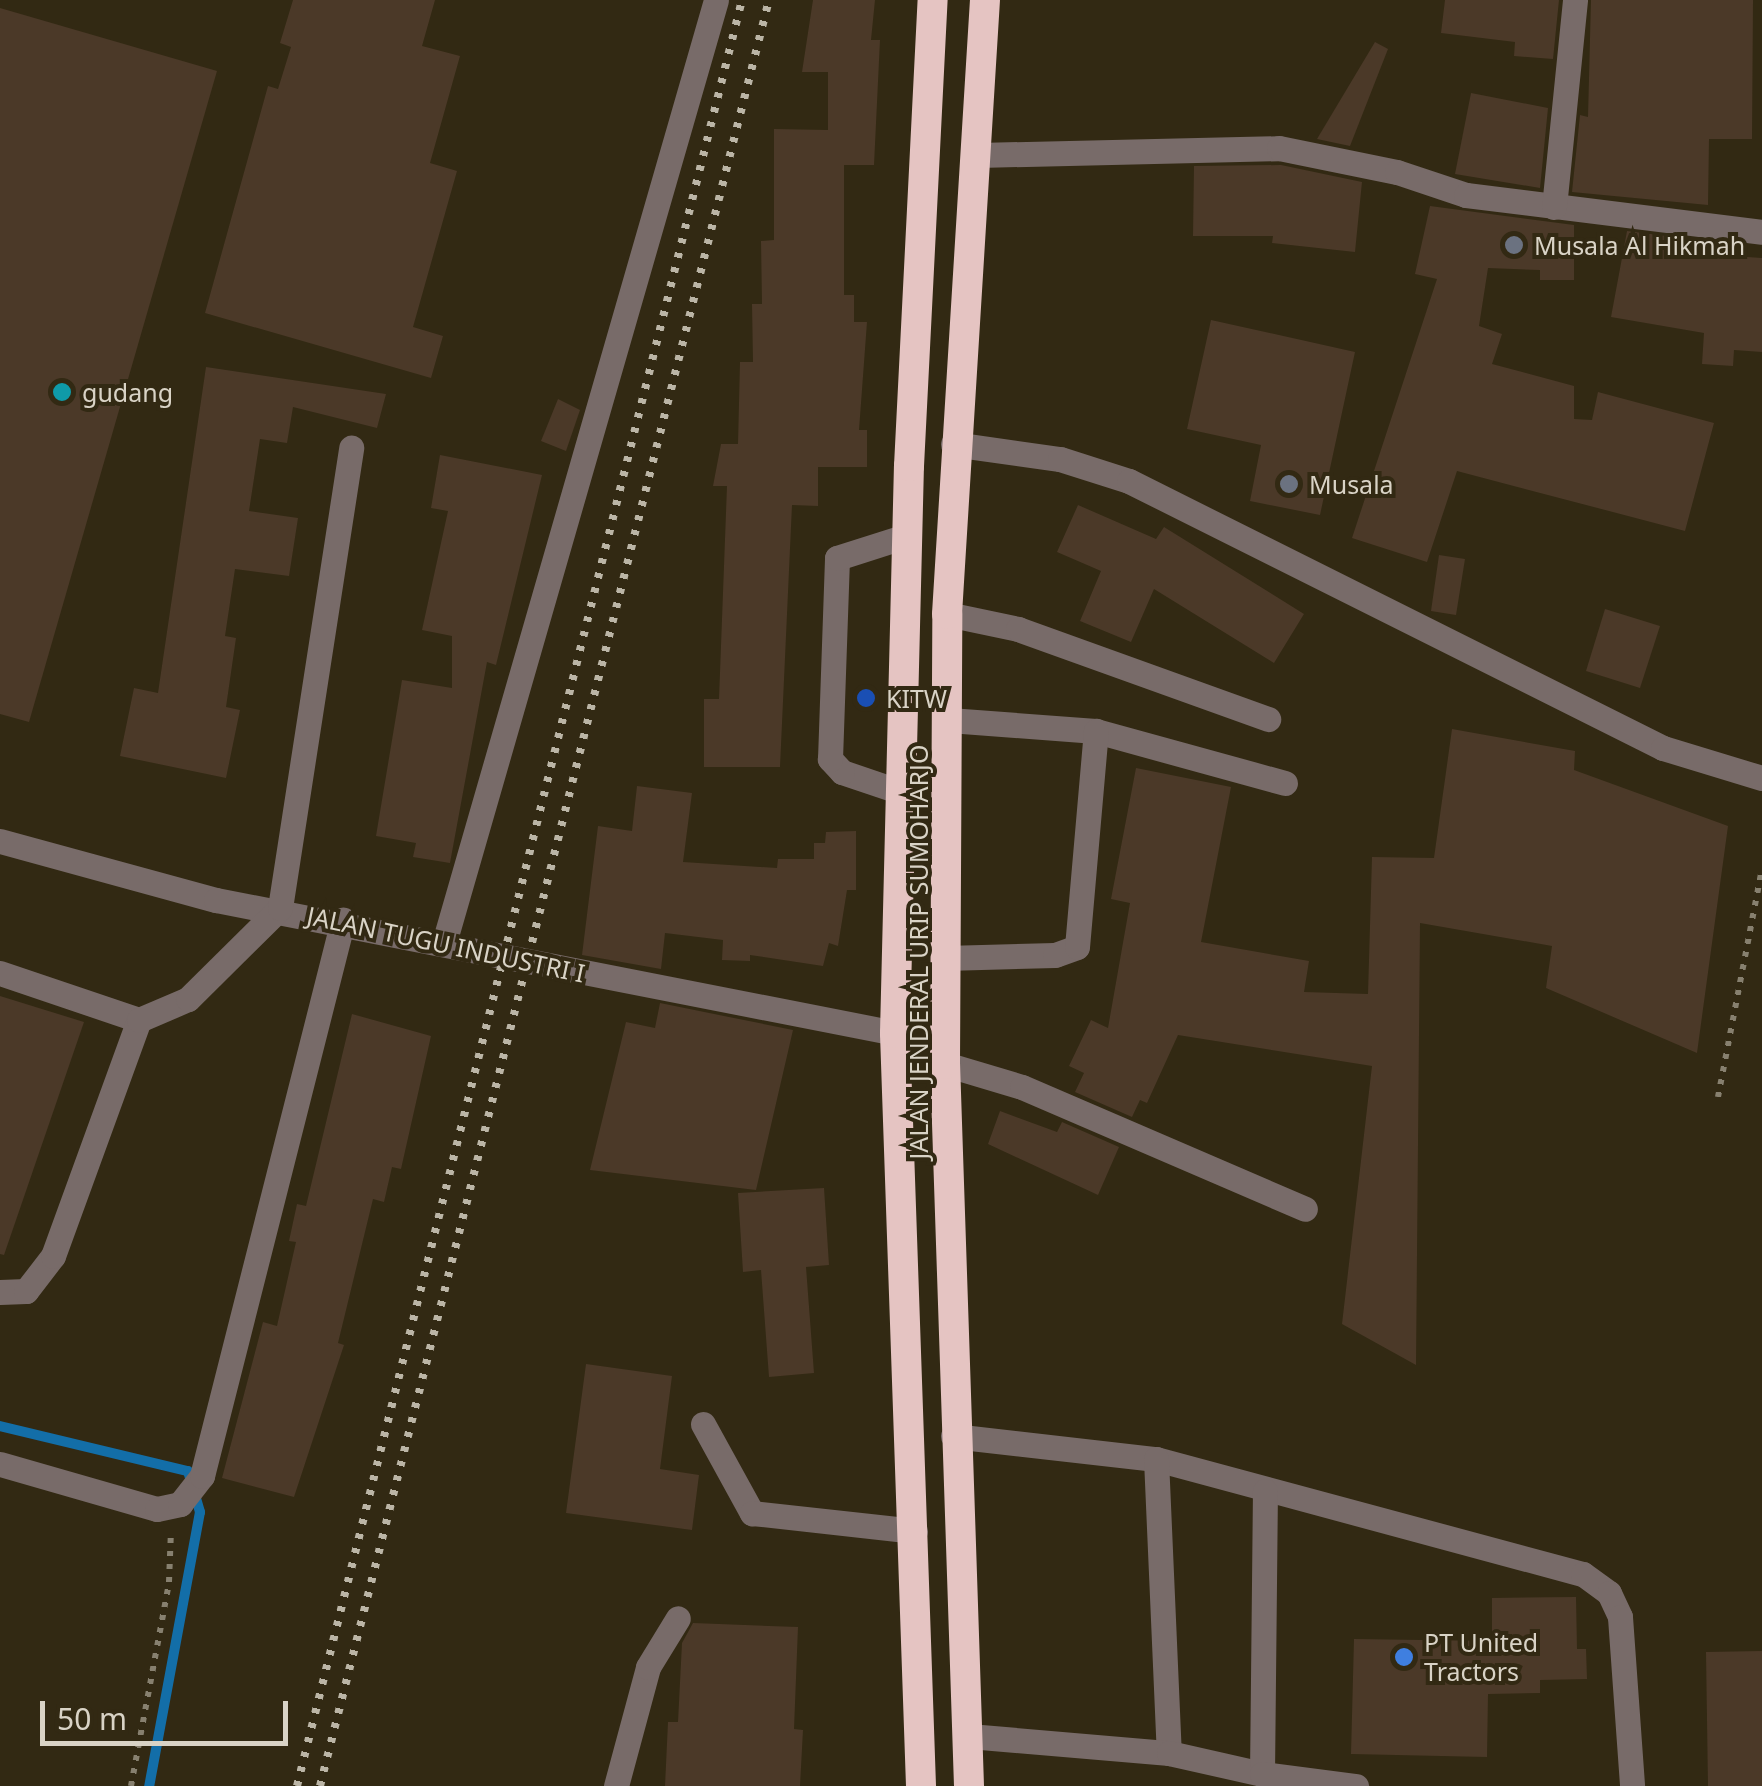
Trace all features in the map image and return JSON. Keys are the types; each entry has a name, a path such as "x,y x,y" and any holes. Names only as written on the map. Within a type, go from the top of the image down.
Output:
{"highway":[{"name":"JALAN JENDERAL URIP SUMOHARJO","path":"922,1786 895,1033 906,536 932,0"},
{"name":"JALAN JENDERAL URIP SUMOHARJO","path":"969,1786 954,1436 945,1064 947,614 954,444 978,155 985,0"}],"street":[{"path":"444,943 716,0"},
{"path":"1554,206 1575,0"},
{"path":"978,155 1279,148 1466,194 1762,232"},
{"path":"954,444 1060,459 1128,481 1663,748 1762,778"},
{"path":"0,973 140,1020 188,998 280,908 351,447"},
{"path":"902,792 842,772 830,759 837,558 906,536"},
{"path":"947,614 1018,629 1268,718"},
{"path":"949,720 1096,731 1284,782"},
{"path":"945,958 1055,955 1076,946 1096,731"},
{"name":"JALAN TUGU INDUSTRI I","path":"0,841 216,900 342,920 666,993 895,1033"},
{"path":"0,1464 175,1507 202,1476 342,920"},
{"path":"0,1292 26,1291 54,1256 140,1020"},
{"path":"945,1064 1022,1086 1305,1209"},
{"path":"703,1424 752,1513 914,1531"},
{"path":"954,1436 1156,1459 1266,1491 1538,1558 1583,1574 1609,1593 1620,1617 1632,1786"},
{"path":"1156,1459 1168,1753"},
{"path":"1262,1774 1266,1491"},
{"path":"616,1786 648,1668 678,1618"},
{"path":"969,1736 1168,1753 1262,1774 1356,1786"}],"path":[{"path":"1718,1097 1762,868"},
{"path":"130,1786 169,1582 175,1507"}],"building":[{"name":"gudang","path":"293,0 435,0 422,46 460,56 430,163 457,171 413,327 443,336 431,378 205,313 268,86 278,89 291,47 280,43"},
{"path":"813,0 875,0 871,40 880,40 874,165 844,165 844,295 854,295 854,322 867,322 859,430 867,430 867,467 818,467 818,506 792,505 780,767 704,767 704,699 719,699 727,486 713,486 721,444 738,444 740,362 753,362 752,304 762,304 761,241 774,240 774,129 828,130 828,72 802,72"},
{"path":"1445,0 1559,0 1553,59 1514,56 1515,42 1441,33"},
{"path":"1591,0 1753,0 1752,139 1709,139 1708,205 1572,192 1580,115 1588,117"},
{"name":"gudang","path":"0,8 217,71 29,722 0,714"},
{"path":"1375,42 1388,49 1350,146 1317,139"},
{"path":"1471,93 1548,108 1540,188 1455,174"},
{"path":"1281,165 1362,182 1355,252 1272,243 1273,236 1193,236 1194,166"},
{"path":"1430,206 1574,225 1574,280 1540,280 1540,270 1488,268 1479,326 1502,334 1492,364 1574,386 1574,419 1592,420 1598,392 1714,423 1685,531 1457,471 1427,562 1352,538 1437,279 1415,274"},
{"path":"1627,231 1690,239 1688,253 1762,258 1762,352 1734,350 1733,366 1702,364 1704,333 1611,317"},
{"path":"1211,320 1355,352 1320,515 1250,501 1261,445 1187,429"},
{"path":"206,367 386,394 377,428 293,407 287,443 260,439 249,511 298,518 289,576 235,569 225,636 236,638 226,707 240,710 226,778 120,756 134,688 158,693"},
{"path":"558,399 580,410 566,451 541,441"},
{"path":"440,455 542,475 496,665 487,662 450,863 413,857 416,843 376,836 402,680 452,688 452,636 422,630 448,511 431,508"},
{"path":"1078,505 1156,539 1164,527 1304,614 1274,663 1154,589 1131,642 1080,621 1101,571 1057,552"},
{"path":"1439,555 1465,559 1456,615 1431,611"},
{"path":"1605,609 1660,626 1640,688 1586,671"},
{"path":"1452,729 1575,751 1574,770 1728,826 1697,1053 1546,988 1552,946 1420,923 1416,1365 1342,1324 1372,1066 1178,1035 1147,1103 1140,1100 1132,1117 1075,1092 1084,1073 1069,1066 1091,1020 1108,1028 1130,903 1111,899 1136,768 1231,787 1201,942 1309,961 1304,992 1368,994 1372,857 1434,858"},
{"path":"637,786 692,793 683,862 777,868 778,859 814,859 814,843 825,843 826,832 856,831 856,890 847,890 838,946 829,943 823,966 750,955 750,961 722,960 723,940 665,933 661,969 582,955 598,826 632,831"},
{"path":"0,996 84,1022 4,1255 0,1254"},
{"path":"660,1003 793,1030 756,1190 590,1170 626,1022 655,1028"},
{"path":"352,1014 431,1036 401,1169 392,1167 384,1202 373,1199 338,1343 344,1345 294,1497 222,1478 263,1322 277,1326 296,1242 289,1241 297,1204 306,1206"},
{"path":"1000,1111 1057,1132 1062,1122 1119,1147 1098,1195 988,1144"},
{"path":"824,1188 829,1265 806,1267 814,1373 769,1377 761,1270 743,1272 738,1193"},
{"path":"586,1364 672,1376 660,1469 699,1475 692,1530 566,1513"},
{"path":"1576,1597 1577,1649 1586,1649 1587,1679 1540,1680 1540,1693 1488,1694 1487,1757 1351,1754 1354,1639 1492,1641 1492,1598"},
{"path":"693,1623 798,1627 794,1729 803,1730 800,1786 665,1786 668,1722 678,1722 682,1643"},
{"path":"1762,1651 1762,1786 1708,1786 1706,1652"}],"waterway":[{"path":"0,1426 188,1471 200,1512 149,1786"}],"railway":[{"path":"297,1786 742,0"},
{"path":"320,1786 769,0"}],"place":[{"name":"Musala Al Hikmah","path":"1514,245"},
{"name":"gudang","path":"62,392"},
{"name":"Musala","path":"1289,484"},
{"name":"KITW","path":"866,698"},
{"name":"PT United Tractors","path":"1404,1657"}]}
